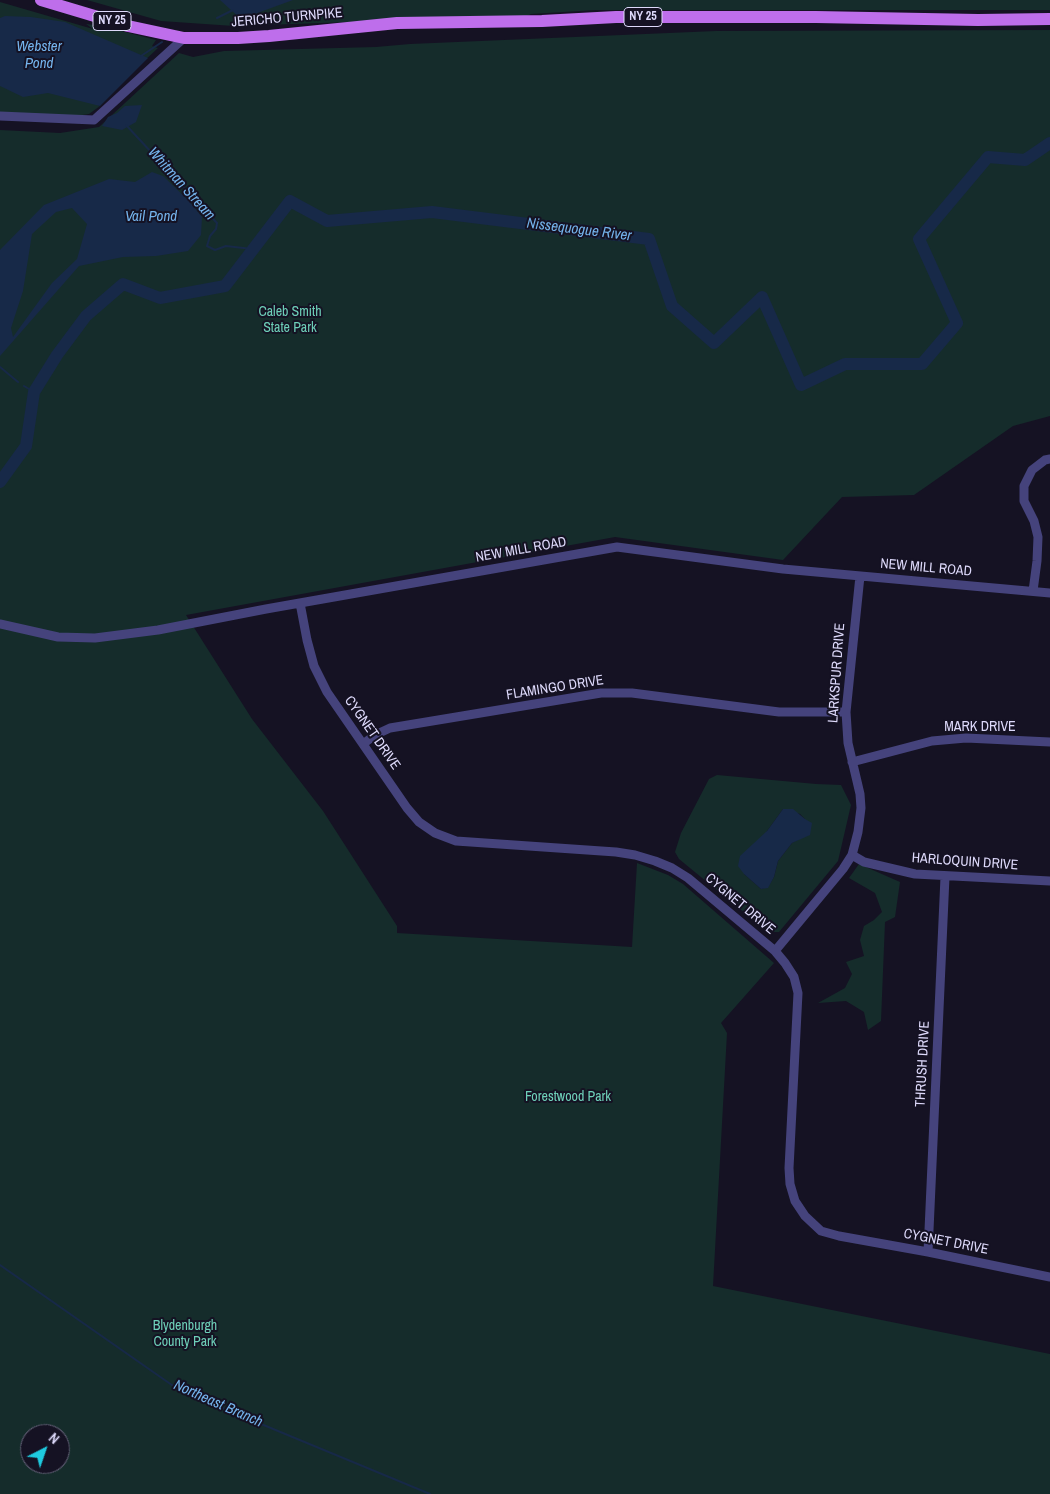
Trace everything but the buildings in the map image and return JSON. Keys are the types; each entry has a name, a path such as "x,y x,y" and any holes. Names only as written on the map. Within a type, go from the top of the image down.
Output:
{"main road":[{"name":"JERICHO TURNPIKE","path":"41,0 128,26 184,38 262,37 397,23 616,17 1050,19"}],"street":[{"path":"0,116 94,120 184,38"},
{"path":"1033,591 1038,537 1034,521 1024,501 1024,486 1032,470 1045,460 1050,459"},
{"name":"NEW MILL ROAD","path":"0,624 58,637 95,638 158,630 300,602 618,547 783,569 1050,594"},
{"name":"LARKSPUR DRIVE","path":"775,951 843,869 852,854 858,832 862,808 848,743 846,712 860,576"},
{"name":"CYGNET DRIVE","path":"300,602 314,666 327,692 407,808 419,822 435,832 456,840 616,852 655,861 672,868 688,878 775,951 786,963 794,978 798,993 789,1168 790,1184 795,1201 805,1216 821,1231 1050,1277"},
{"name":"FLAMINGO DRIVE","path":"363,744 375,735 390,728 601,693 632,693 779,712 846,712"},
{"name":"MARK DRIVE","path":"852,762 932,741 966,738 1050,742"},
{"name":"HARLOQUIN DRIVE","path":"852,854 864,862 915,874 1050,881"},
{"name":"THRUSH DRIVE","path":"928,1252 945,877"}],"green space":[{"path":"87,0 1050,0 1050,10 596,10 531,14 527,16 234,26 161,21"},
{"name":"Webster Pond","path":"0,2 93,29 86,24 102,26 156,40 152,46 158,48 98,105 100,106 89,114 63,118 0,114"},
{"path":"1050,30 1050,416 1013,426 914,495 842,497 783,560 615,537 186,615 252,719 323,811 397,926 397,933 632,947 637,863 668,875 683,884 774,963 721,1023 727,1033 713,1286 1050,1354 1050,1494 0,1494 0,130 60,133 99,127 179,53 193,57 224,51 376,47 716,31"},
{"path":"717,775 841,785 851,805 838,861 779,932 772,932 757,923 679,859 675,852 681,833 709,779","holes":["783,809 800,814 805,819 803,837 792,843 778,861 774,877 768,887 761,889 744,874 767,831"]},
{"path":"859,864 900,882 895,917 885,922 881,1021 868,1030 864,1012 846,1001 818,1003 845,988 852,974 846,962 864,956 860,940 864,926 882,912 875,893 849,878"}],"water":[{"path":"220,0 293,0 241,19"},
{"name":"Webster Pond","path":"5,16 31,17 65,22 148,58 100,106 48,93 23,97 0,86 0,18"},
{"path":"142,105 136,122 122,130 102,126 108,117 117,113 125,106"},
{"name":"Vail Pond","path":"152,172 163,176 189,201 202,217 201,235 188,251 156,256 123,257 79,266 0,356 0,250 44,205 109,179 135,182","holes":["72,208 87,224 77,259 52,283 13,337 11,328 23,291 32,234 56,212"]},
{"path":"783,809 793,809 812,823 810,835 792,843 778,861 774,877 768,888 761,889 738,866 740,856 767,831"}],"waterway":[{"name":"Whitman Stream","path":"217,18 233,10"},
{"name":"Whitman Stream","path":"141,56 162,42"},
{"name":"Whitman Stream","path":"126,125 217,223 207,246 215,250 226,246 252,249"},
{"name":"Nissequogue River","path":"0,482 26,446 34,392 57,355 86,316 123,284 160,298 225,286 290,201 327,221 432,212 649,239 672,306 714,343 762,297 801,385 845,364 922,364 957,323 919,239 988,157 1025,160 1050,143"},
{"path":"0,367 18,382"},
{"path":"24,386 34,392"},
{"name":"Northeast Branch","path":"0,1265 179,1390 430,1494"}],"park label":[{"name":"Caleb Smith State Park","path":"290,320"},
{"name":"Forestwood Park","path":"568,1097"},
{"name":"Blydenburgh County Park","path":"185,1334"}]}
